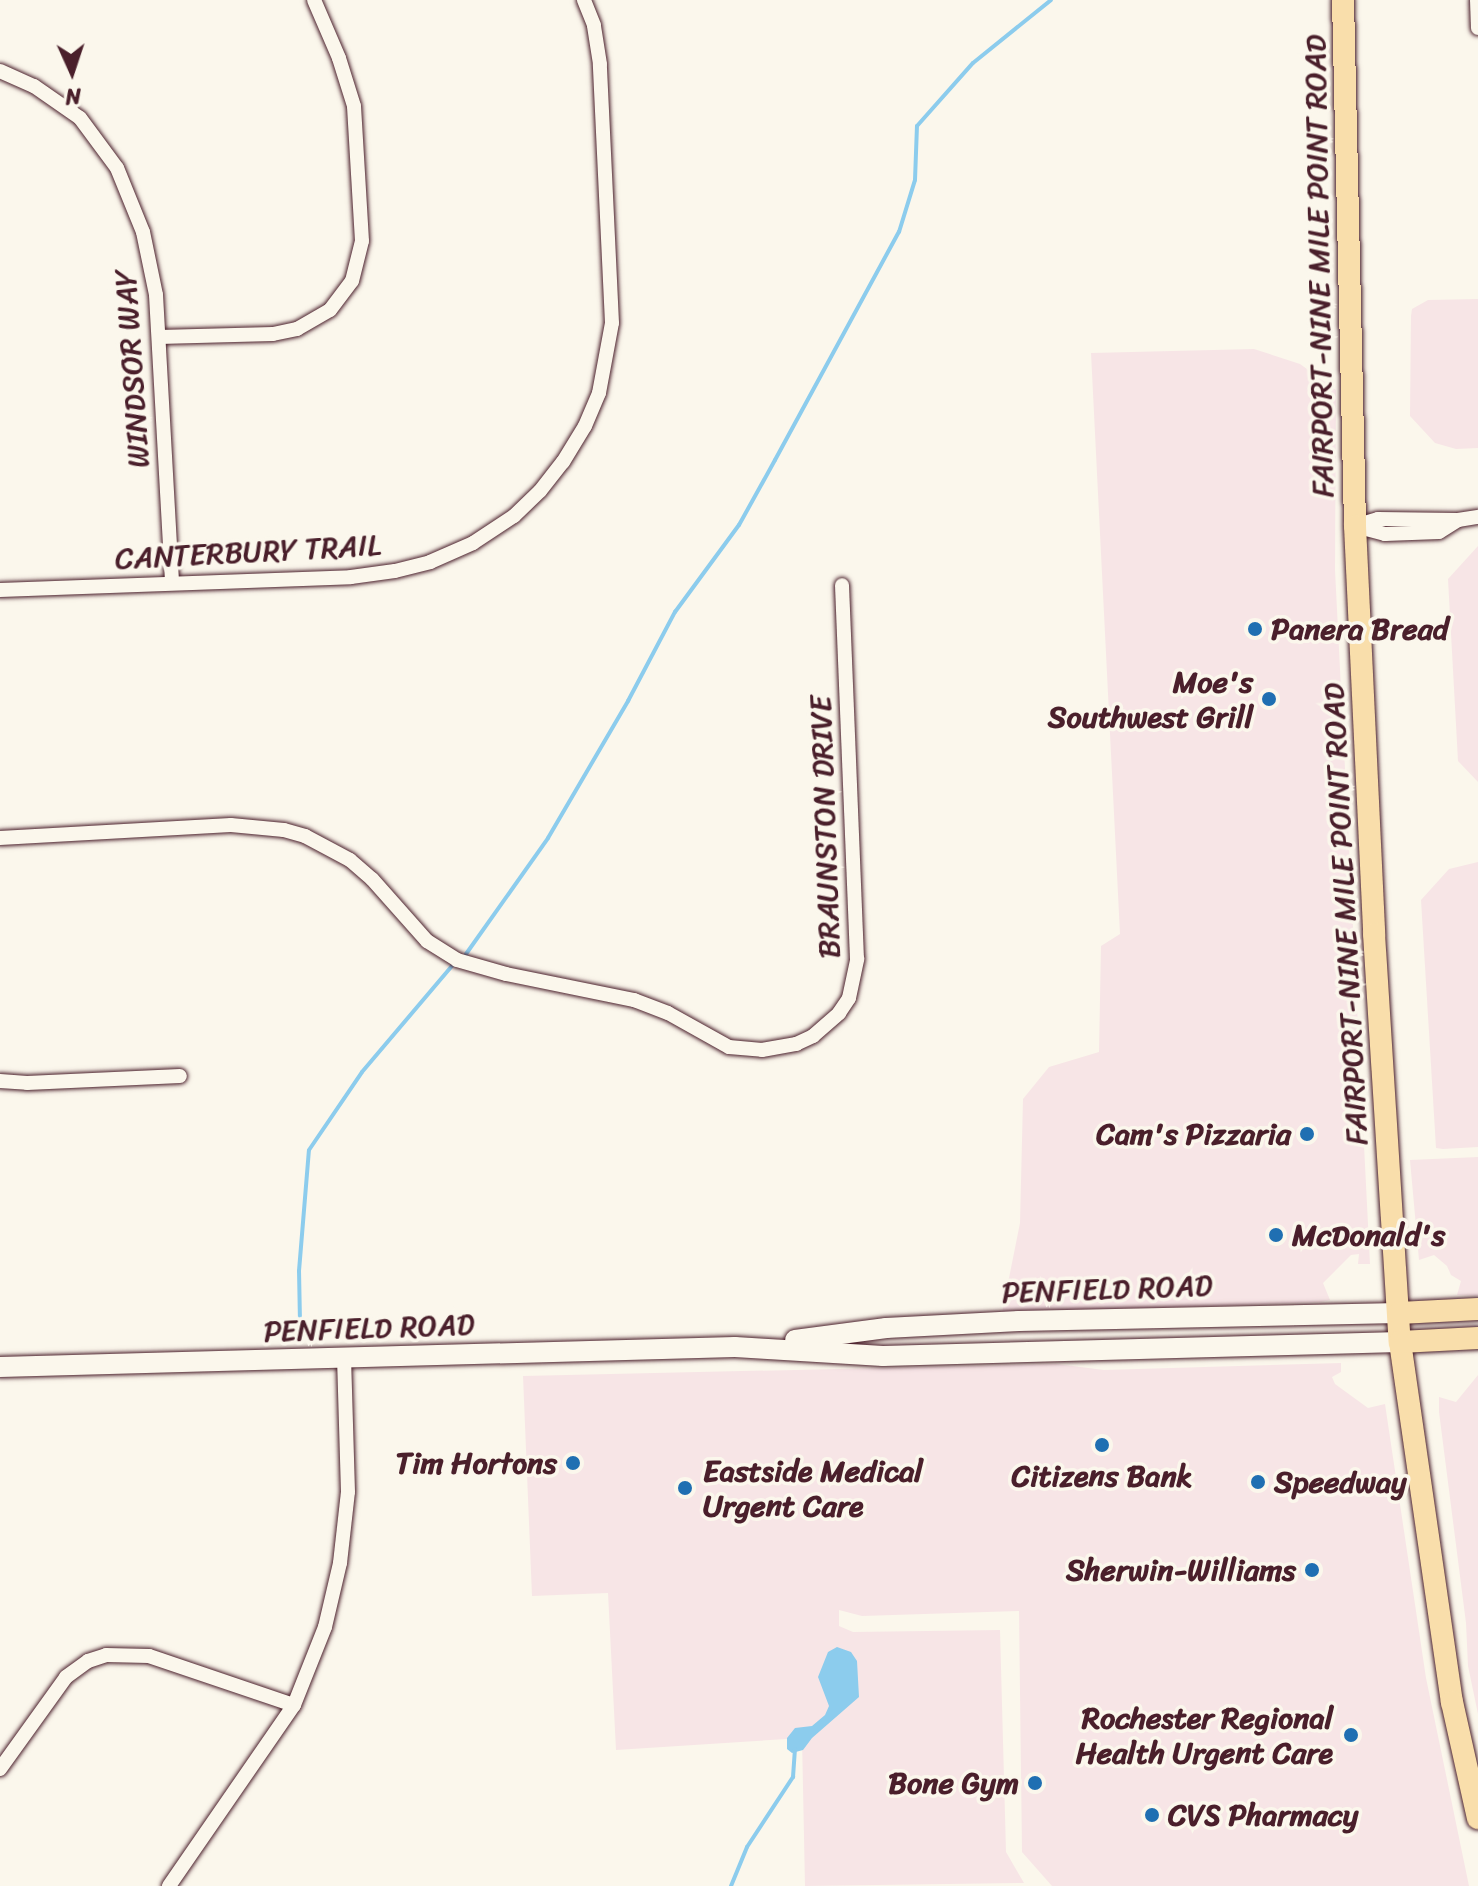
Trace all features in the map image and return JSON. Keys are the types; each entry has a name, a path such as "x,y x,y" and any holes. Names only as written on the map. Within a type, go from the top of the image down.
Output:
{"main road":[{"name":"FAIRPORT-NINE MILE POINT ROAD","path":"1343,0 1355,526 1374,934 1400,1342 1450,1687 1478,1818"},
{"name":"PENFIELD ROAD","path":"0,1367 739,1347 901,1327 1478,1309"},
{"name":"PENFIELD ROAD","path":"739,1347 883,1356 1478,1338"}],"street":[{"path":"159,337 273,334 297,329 330,310 352,281 359,264 362,226 354,106 339,58 314,0"},
{"name":"CANTERBURY TRAIL","path":"0,590 351,577 430,562 473,543 514,516 563,462 599,393 612,323 600,64 594,25 584,0"},
{"path":"1477,0 1478,28"},
{"name":"WINDSOR WAY","path":"0,71 34,86 80,118 117,168 131,197 152,265 159,337 172,583"},
{"path":"1355,526 1378,519 1458,520 1478,517"},
{"name":"BRAUNSTON DRIVE","path":"0,838 231,825 284,830 305,836 350,860 372,879 427,941 457,960 634,1000 668,1013 729,1047 762,1050 796,1044 813,1036 839,1013 849,998 857,959 842,585"},
{"path":"0,1081 27,1083 180,1076"},
{"path":"169,1886 294,1705 325,1627 340,1563 348,1492 344,1359"},
{"path":"0,1769 66,1677 88,1661 106,1655 149,1656 294,1705"}],"shaded area":[{"path":"1478,299 1478,448 1456,449 1435,443 1410,416 1412,309 1428,300"},
{"path":"1254,349 1300,364 1336,390 1335,570 1370,1264 1358,1264 1359,1254 1351,1255 1323,1283 1330,1300 1320,1302 1002,1313 1020,1223 1023,1099 1049,1067 1099,1052 1101,946 1120,934 1091,353"},
{"path":"1478,546 1478,782 1458,761 1448,579"},
{"path":"1478,862 1478,1147 1443,1149 1436,1148 1421,900 1449,869"},
{"path":"1478,1157 1478,1296 1457,1295 1461,1281 1451,1275 1447,1266 1434,1255 1419,1260 1410,1160"},
{"path":"1341,1363 1341,1372 1332,1377 1335,1384 1368,1408 1385,1404 1426,1678 1469,1886 1052,1886 1022,1852 1019,1611 862,1616 839,1610 839,1626 853,1632 1000,1630 1006,1852 1024,1883 805,1886 802,1738 616,1750 608,1593 532,1596 523,1376 1057,1364 1104,1370"},
{"path":"1478,1375 1478,1714 1468,1666 1466,1623 1439,1397 1456,1402"}],"water":[{"path":"837,1647 851,1652 857,1661 859,1697 812,1738 803,1750 792,1753 787,1749 787,1738 795,1728 812,1726 825,1715 829,1706 818,1677 828,1652"}],"waterway":[{"path":"466,954 548,838 628,701 675,612 739,525 775,460 899,232 915,180 917,126 973,63 1051,0"},
{"path":"300,1322 299,1271 309,1150 362,1072 452,966"},
{"path":"731,1886 747,1847 793,1777 795,1749"}],"place":[{"name":"Panera Bread","path":"1255,629"},
{"name":"Moe's Southwest Grill","path":"1269,699"},
{"name":"Cam's Pizzaria","path":"1307,1134"},
{"name":"McDonald's","path":"1276,1235"},
{"name":"Citizens Bank","path":"1102,1445"},
{"name":"Tim Hortons","path":"573,1463"},
{"name":"Speedway","path":"1258,1482"},
{"name":"Eastside Medical Urgent Care","path":"685,1488"},
{"name":"Sherwin-Williams","path":"1312,1570"},
{"name":"Rochester Regional Health Urgent Care","path":"1351,1735"},
{"name":"Bone Gym","path":"1035,1783"},
{"name":"CVS Pharmacy","path":"1152,1815"}]}
